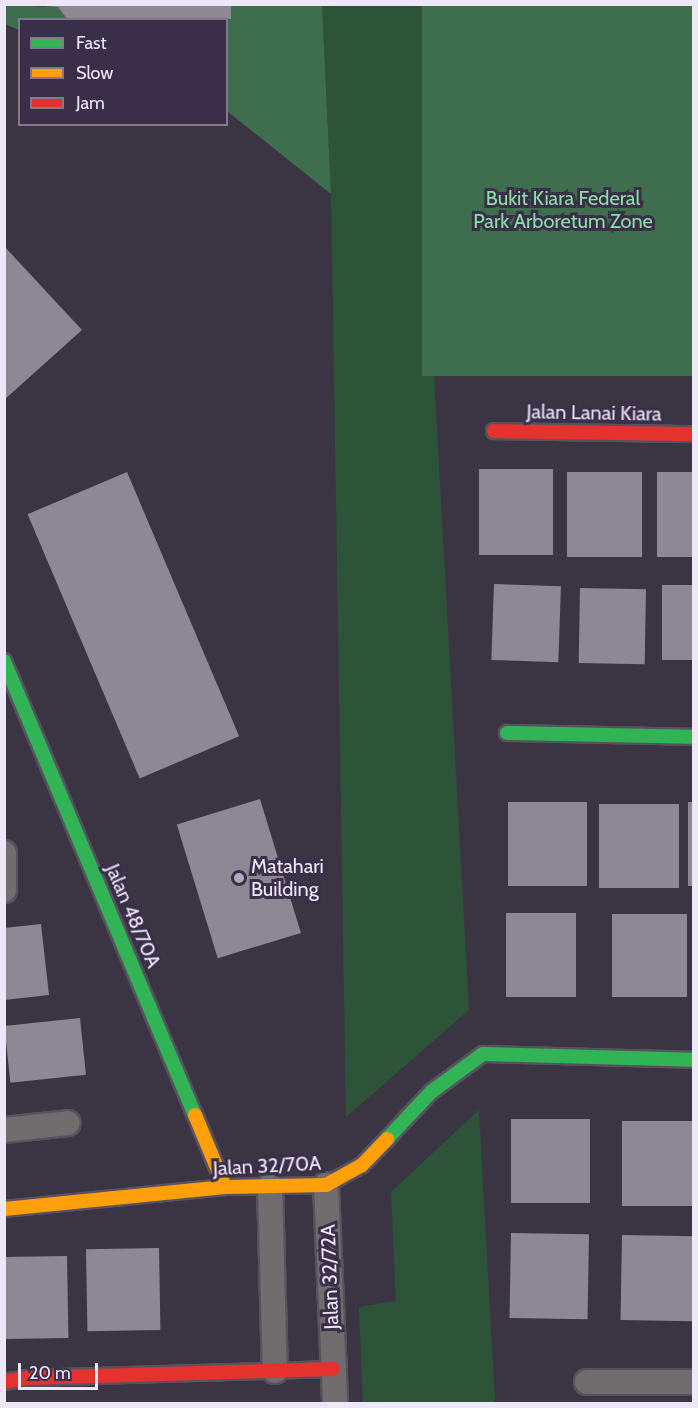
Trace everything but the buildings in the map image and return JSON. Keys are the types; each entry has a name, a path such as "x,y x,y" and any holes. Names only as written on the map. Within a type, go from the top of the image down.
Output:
{"street":[{"name":"Jalan Lanai Kiara","path":"494,431 693,434"},
{"name":"Jalan 48/70A","path":"4,661 225,1187"},
{"path":"507,733 693,737"},
{"path":"4,853 5,890"},
{"name":"Jalan 32/70A","path":"4,1209 225,1187 326,1185 362,1165 431,1092 483,1054 693,1060"},
{"path":"4,1130 68,1123"},
{"name":"Jalan 32/72A","path":"326,1185 335,1404"},
{"path":"270,1186 275,1371"},
{"path":"4,1382 27,1378 333,1369"},
{"path":"587,1382 693,1382"}],"green space":[{"path":"4,5 58,7 67,18 18,18 18,30 5,24"},
{"path":"231,5 322,5 331,194 228,112 228,19 231,19"},
{"path":"322,5 422,5 434,376 469,1010 346,1117 331,194"},
{"name":"Bukit Kiara Federal Park Arboretum Zone","path":"422,5 693,5 693,376 422,376"},
{"path":"479,1110 495,1403 363,1403 359,1307 396,1301 391,1192"}],"traffic: fast":[{"path":"4,661 195,1115"},
{"path":"507,733 694,737"},
{"path":"387,1139 431,1092 483,1054 694,1060"}],"traffic: slow":[{"path":"195,1115 225,1187"},
{"path":"4,1209 225,1187 326,1185 362,1165 387,1139"}],"traffic: jam":[{"path":"494,431 694,434"},
{"path":"4,1382 27,1378 333,1369"}],"place":[{"name":"Matahari Building","path":"239,878"}]}
